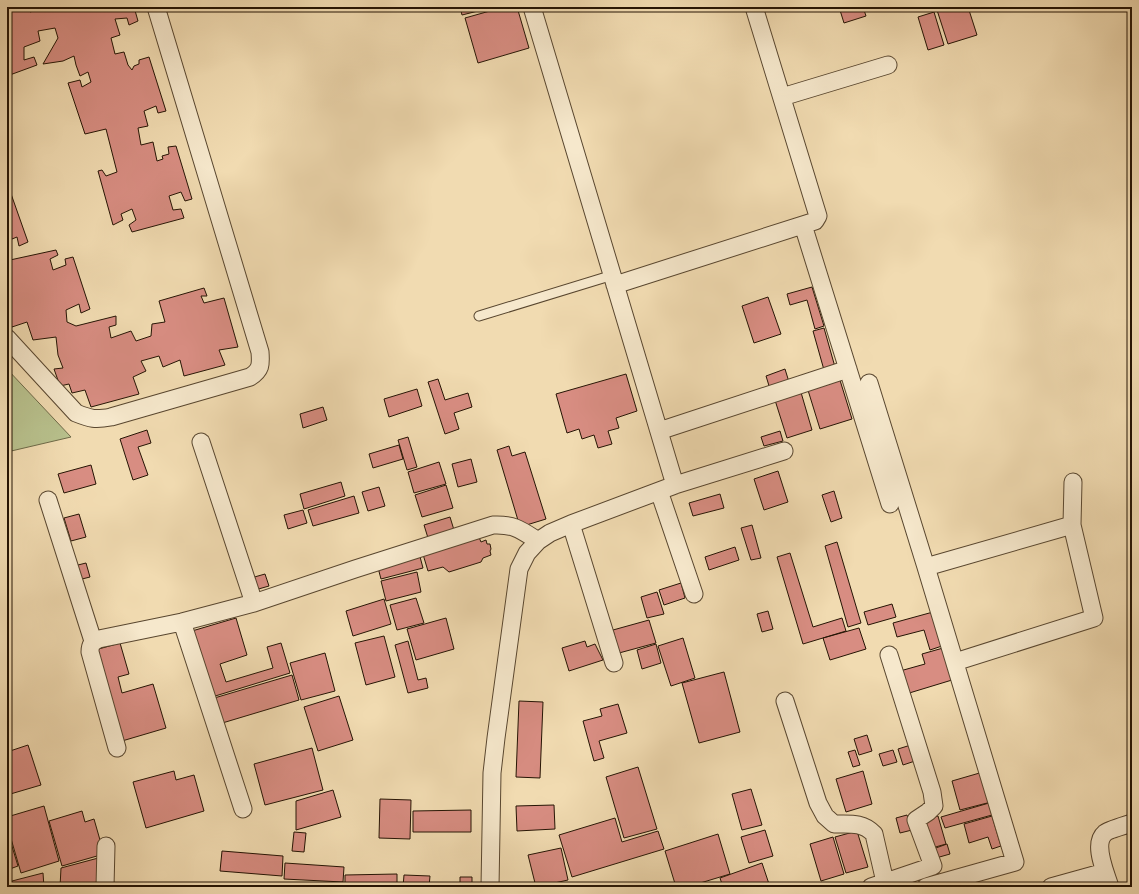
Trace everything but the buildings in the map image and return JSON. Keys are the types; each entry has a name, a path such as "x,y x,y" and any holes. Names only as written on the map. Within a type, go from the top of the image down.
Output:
{"street":[{"path":"7,338 76,413 97,420 111,418 235,381 258,372 261,363 260,352 156,7"},
{"path":"532,7 675,485"},
{"path":"614,280 803,225 815,221 818,216 754,7"},
{"path":"782,97 888,65"},
{"path":"803,225 890,504"},
{"path":"659,431 848,369"},
{"path":"869,383 1015,862 926,887"},
{"path":"201,442 254,603"},
{"path":"490,887 492,773 520,569 527,553 538,541 571,524 675,485 784,451"},
{"path":"955,662 1094,618 1072,525 1072,482"},
{"path":"659,491 694,594"},
{"path":"48,500 93,642"},
{"path":"117,748 90,652 90,646 98,639 182,622 254,603 494,525 503,524 514,526 538,541"},
{"path":"571,524 614,663"},
{"path":"926,568 1072,525"},
{"path":"182,622 243,809"},
{"path":"784,701 818,803 825,816 834,824 862,825 874,834 878,884 933,866 916,820 934,806 932,792 889,655"},
{"path":"1051,887 1108,879 1100,854 1099,842 1106,832 1132,823"},
{"path":"105,887 106,846"}],"lane":[{"path":"479,316 614,280"}],"green space":[{"path":"7,369 71,437 7,452"}]}
